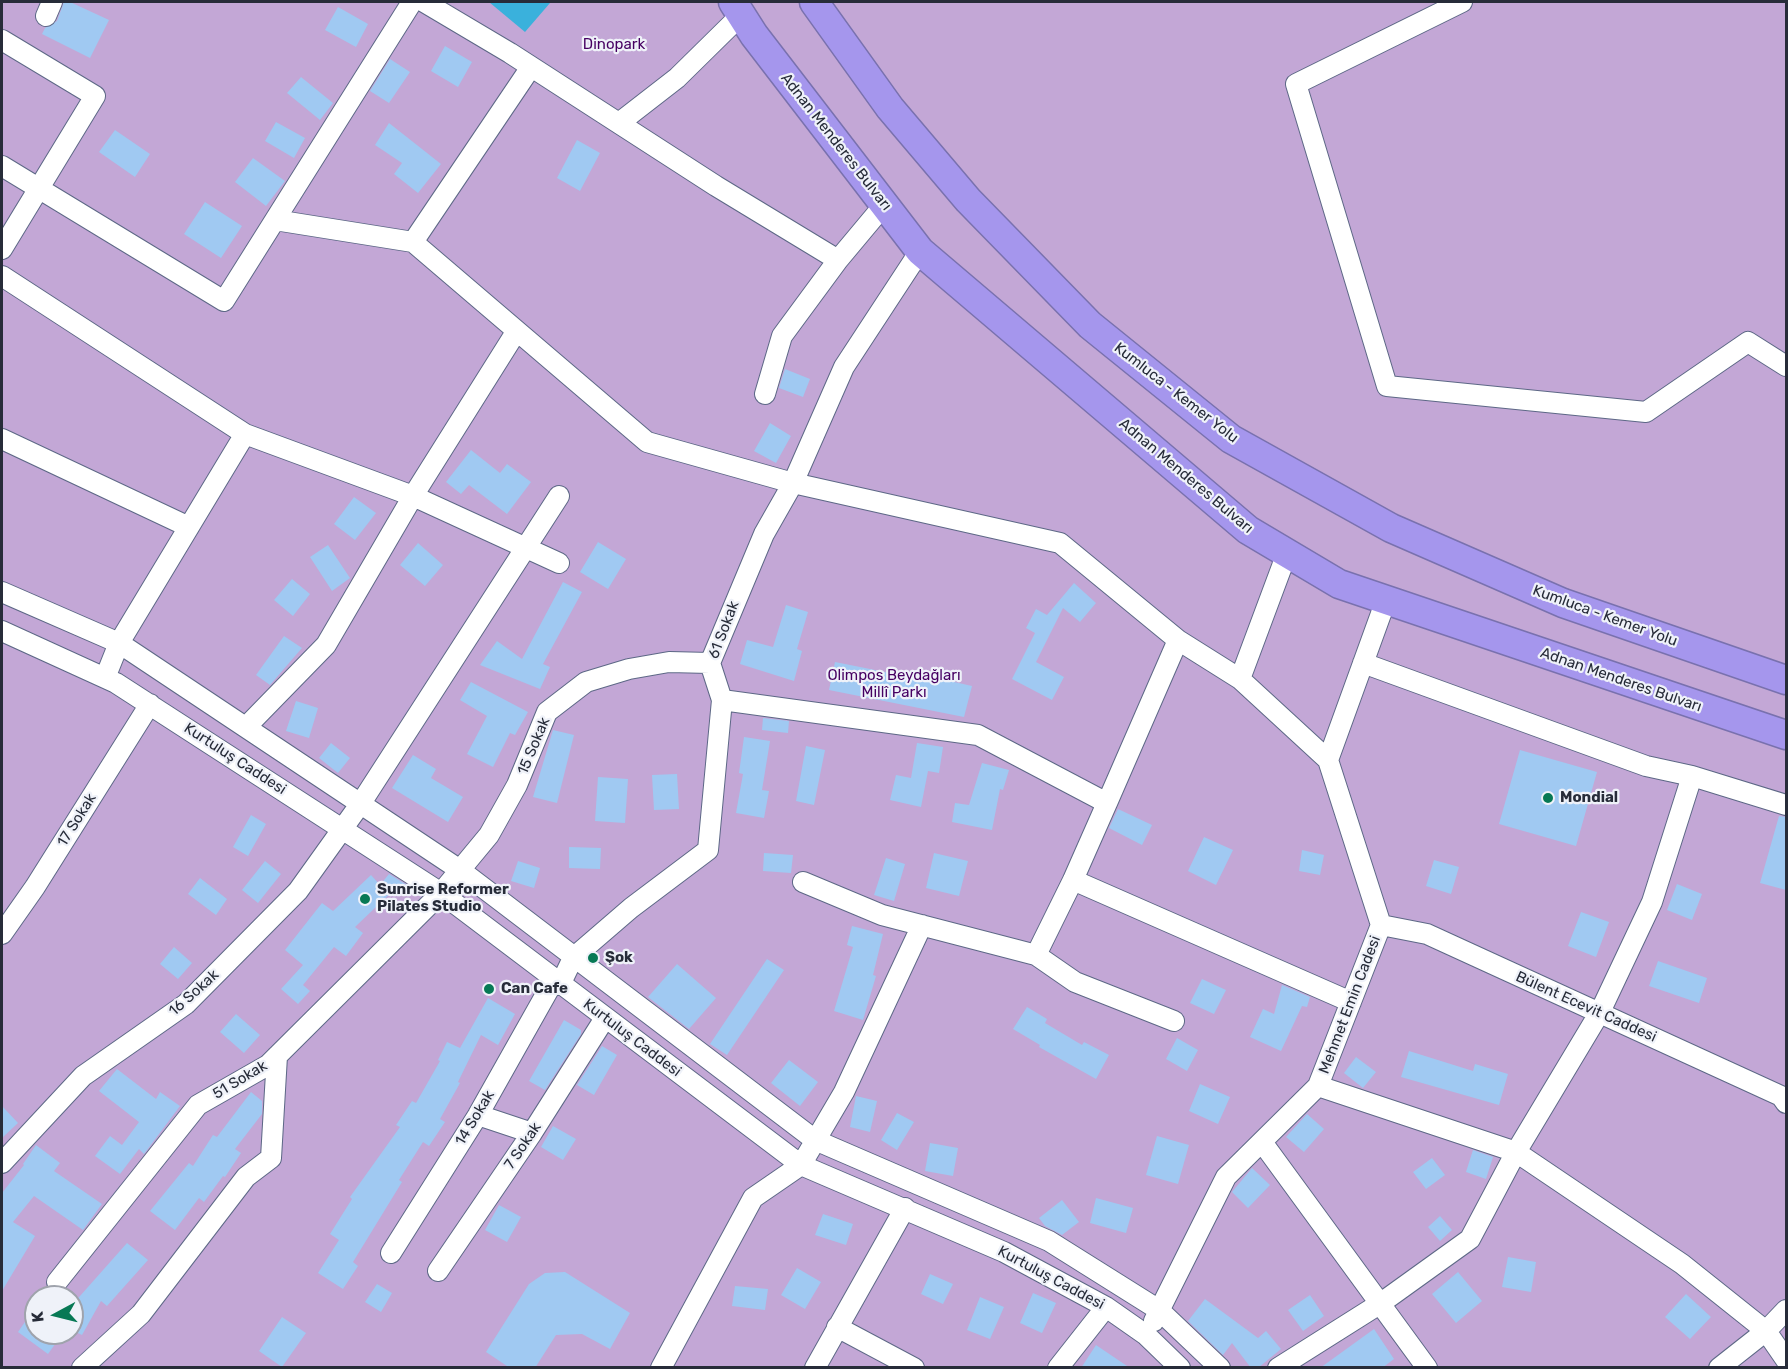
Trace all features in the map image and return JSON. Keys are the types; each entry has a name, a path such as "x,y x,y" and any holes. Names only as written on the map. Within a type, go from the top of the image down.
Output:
{"highway":[{"name":"Kumluca - Kemer Yolu","path":"814,2 890,108 968,200 1090,324 1231,439 1391,528 1552,599 1786,680"},
{"name":"Adnan Menderes Bulvarı","path":"737,8 754,35 920,251 1248,530 1339,584 1786,735"}],"street":[{"path":"2,166 224,301 412,2"},
{"path":"424,2 838,260"},
{"path":"1462,2 1296,84 1388,386 1646,412 1748,342 1786,366"},
{"path":"619,123 677,78 737,8"},
{"path":"2,40 95,96 2,249"},
{"path":"413,242 531,67"},
{"path":"765,394 782,336 838,260 884,205"},
{"path":"275,220 413,242 647,442 793,483 1060,543 1178,640 1240,679 1328,760 1386,600"},
{"name":"61 Sokak","path":"557,983 573,958 631,908 708,850 722,700 710,663 764,534 793,483 844,367 920,251"},
{"path":"2,276 245,434 413,496 559,563"},
{"path":"246,727 326,645 413,496 516,332"},
{"path":"105,678 120,643 245,434"},
{"path":"2,439 189,527"},
{"name":"16 Sokak","path":"2,1163 83,1076 186,1004 298,891 361,803 559,496"},
{"path":"1240,679 1287,553"},
{"name":"Kurtuluş Caddesi","path":"2,592 120,643 361,803 460,870 815,1140 1049,1241 1159,1310 1220,1368"},
{"name":"Kurtuluş Caddesi","path":"2,631 105,678 150,704 441,893 557,983 801,1165 1004,1252 1106,1306 1146,1335 1180,1368"},
{"path":"1036,955 1073,880 1178,640"},
{"name":"15 Sokak","path":"441,893 489,835 517,785 547,712 586,682 629,669 669,662 710,663"},
{"path":"1364,663 1646,766 1692,776 1786,805"},
{"path":"722,700 978,735 1107,803"},
{"name":"17 Sokak","path":"2,934 35,887 150,704"},
{"name":"Mehmet Emin Cadesi","path":"1146,1335 1226,1177 1318,1086 1380,925 1328,760"},
{"path":"1278,1368 1381,1303 1470,1239 1516,1152 1600,1012 1652,902 1692,776"},
{"path":"1073,880 1351,1002"},
{"path":"803,882 882,915 1036,955 1075,982 1174,1020"},
{"name":"51 Sokak","path":"57,1282 198,1105 268,1065 441,893"},
{"path":"661,1368 753,1198 801,1165 844,1092 922,925"},
{"name":"Bülent Ecevit Caddesi","path":"1380,925 1427,934 1781,1096 1786,1103"},
{"name":"14 Sokak","path":"391,1253 478,1115 557,983"},
{"name":"7 Sokak","path":"438,1271 532,1133 604,1018"},
{"path":"82,1368 141,1314 246,1177 271,1158 278,1056"},
{"path":"1318,1086 1516,1152 1682,1264 1766,1330 1786,1360"},
{"path":"478,1115 532,1133"},
{"path":"1262,1142 1427,1368"},
{"path":"814,1368 905,1208"},
{"path":"1058,1368 1106,1306"},
{"path":"1719,1368 1766,1330 1786,1310"},
{"path":"837,1327 914,1368"}],"green space":[{"name":"Olimpos Beydağları Millî Parkı","path":"2,2 1786,2 1786,1367 2,1368"}],"water":[{"path":"489,2 549,2 550,3 525,32"}],"building":[{"path":"64,2 70,2 109,20 90,58 42,34 45,28 57,21"},
{"path":"338,7 368,24 356,47 325,30"},
{"path":"445,46 472,62 458,87 431,71"},
{"path":"390,59 410,72 389,103 370,91"},
{"path":"301,77 333,103 320,120 287,93"},
{"path":"276,122 305,138 294,158 265,141"},
{"path":"389,123 441,164 418,193 394,174 402,163 375,145"},
{"path":"115,130 150,154 135,177 99,152"},
{"path":"577,140 600,153 580,191 557,178"},
{"path":"253,158 285,181 266,206 235,182"},
{"path":"205,202 242,226 221,258 184,234"},
{"path":"785,369 810,379 803,397 779,388"},
{"path":"770,423 791,436 776,463 754,451"},
{"path":"471,450 500,473 507,464 531,482 507,514 469,485 461,494 446,482"},
{"path":"354,497 376,513 355,540 334,524"},
{"path":"598,542 626,559 608,589 580,572"},
{"path":"418,543 443,565 425,586 400,565"},
{"path":"328,545 350,578 332,591 310,557"},
{"path":"292,579 310,594 293,616 274,600"},
{"path":"563,582 582,592 543,664 550,667 540,689 480,665 497,641 522,659"},
{"path":"1074,583 1096,603 1080,622 1063,608 1036,662 1064,677 1052,700 1012,679 1035,633 1026,628 1036,609 1047,615"},
{"path":"786,605 808,612 797,649 802,651 794,681 740,664 747,640 773,647"},
{"path":"284,636 302,648 270,685 256,675"},
{"path":"835,662 895,674 895,671 932,677 972,686 964,717 829,690"},
{"path":"471,682 528,712 515,735 510,733 493,767 467,754 487,716 460,700"},
{"path":"296,701 318,708 309,738 286,731"},
{"path":"763,718 789,721 788,733 762,730"},
{"path":"553,730 574,735 557,803 533,797"},
{"path":"744,737 770,741 762,790 769,791 764,818 736,813 743,774 739,773"},
{"path":"331,743 350,758 338,773 319,758"},
{"path":"917,743 943,747 939,773 928,771 921,807 890,800 896,775 911,778"},
{"path":"806,746 825,750 814,805 796,801"},
{"name":"Mondial","path":"1520,750 1597,772 1576,846 1499,824"},
{"path":"413,755 436,769 431,778 463,797 448,822 392,788"},
{"path":"982,763 1009,770 1003,790 1000,789 992,830 952,822 955,803 969,805"},
{"path":"677,774 679,809 654,810 652,775"},
{"path":"598,777 628,779 625,823 595,821"},
{"path":"1118,809 1152,825 1142,845 1109,828"},
{"path":"251,815 266,824 248,856 233,847"},
{"path":"1779,816 1786,817 1786,890 1760,883"},
{"path":"1204,837 1233,850 1216,885 1188,871"},
{"path":"569,847 601,848 600,869 569,868"},
{"path":"1302,850 1324,855 1320,875 1299,871"},
{"path":"764,853 793,855 791,873 763,871"},
{"path":"934,853 968,861 959,896 926,888"},
{"path":"886,858 905,864 894,901 874,895"},
{"path":"1434,860 1459,867 1451,894 1426,886"},
{"path":"265,861 281,874 258,903 242,890"},
{"path":"518,861 540,868 534,888 511,881"},
{"path":"389,874 407,885 403,890 398,886 355,927 363,933 346,956 334,947 303,985 310,991 298,1004 281,989 303,965 285,950 322,903 333,911 371,875 380,885"},
{"path":"200,878 227,899 216,915 188,894"},
{"path":"1677,884 1702,894 1692,920 1667,910"},
{"path":"1581,912 1609,922 1596,957 1568,946"},
{"path":"852,926 883,934 873,975 876,976 863,1020 834,1011 853,947 847,945"},
{"path":"174,947 192,963 178,979 160,964"},
{"path":"767,959 784,970 727,1055 710,1044"},
{"path":"1658,961 1707,978 1699,1003 1649,986"},
{"path":"677,964 716,998 689,1029 648,997"},
{"path":"1202,979 1226,990 1214,1014 1190,1003"},
{"path":"1282,985 1310,997 1307,1007 1302,1006 1281,1051 1250,1037 1263,1009 1274,1014"},
{"path":"488,998 515,1014 498,1045 481,1035 458,1082 460,1083 440,1119 445,1122 429,1146 423,1142 399,1180 402,1182 353,1262 358,1266 343,1289 318,1273 339,1240 330,1234 352,1199 350,1197 400,1127 396,1125 412,1101 416,1103 440,1061 438,1060 447,1042 460,1048"},
{"path":"1027,1007 1047,1019 1045,1023 1082,1045 1084,1042 1109,1055 1096,1079 1039,1047 1040,1045 1013,1029"},
{"path":"236,1014 260,1035 244,1053 220,1032"},
{"path":"564,1020 581,1030 581,1034 545,1090 529,1081"},
{"path":"1177,1038 1198,1050 1187,1071 1166,1059"},
{"path":"602,1046 617,1055 594,1095 577,1085"},
{"path":"1409,1051 1473,1071 1475,1064 1508,1074 1499,1105 1401,1077"},
{"path":"1356,1057 1376,1072 1363,1088 1344,1073"},
{"path":"789,1060 818,1082 800,1106 771,1083"},
{"path":"117,1069 156,1099 160,1092 180,1106 144,1154 139,1149 120,1174 95,1156 110,1136 122,1145 139,1122 99,1091"},
{"path":"1200,1084 1230,1097 1218,1124 1189,1111"},
{"path":"251,1092 262,1101 262,1114 235,1149 241,1153 204,1202 199,1198 175,1230 150,1211 189,1163 193,1166 213,1135 217,1137"},
{"path":"856,1096 877,1101 870,1132 850,1127"},
{"path":"2,1106 18,1123 2,1138"},
{"path":"897,1113 914,1122 897,1150 881,1140"},
{"path":"1307,1114 1324,1129 1304,1152 1286,1137"},
{"path":"553,1126 576,1139 563,1160 541,1147"},
{"path":"1157,1136 1189,1145 1178,1184 1146,1175"},
{"path":"930,1143 958,1148 953,1176 925,1171"},
{"path":"36,1145 60,1163 54,1171 102,1204 83,1230 34,1196 13,1222 35,1236 2,1291 2,1193"},
{"path":"1473,1150 1493,1157 1486,1179 1466,1172"},
{"path":"1432,1158 1445,1175 1426,1189 1413,1172"},
{"path":"1252,1168 1270,1185 1248,1208 1232,1192"},
{"path":"1096,1198 1133,1208 1126,1233 1090,1223"},
{"path":"1062,1200 1079,1222 1062,1235 1045,1226 1039,1218"},
{"path":"499,1205 521,1217 507,1242 485,1230"},
{"path":"823,1214 853,1224 846,1245 815,1235"},
{"path":"1440,1216 1452,1230 1440,1241 1428,1227"},
{"path":"127,1243 148,1260 107,1306 101,1301 84,1331 84,1291"},
{"path":"1508,1257 1536,1262 1531,1292 1502,1287"},
{"path":"797,1268 821,1282 805,1309 781,1295"},
{"path":"565,1272 630,1313 610,1349 582,1334 556,1335 535,1368 510,1368 486,1352 529,1284 545,1273"},
{"path":"1458,1272 1482,1301 1456,1323 1432,1294"},
{"path":"930,1274 953,1284 943,1304 921,1294"},
{"path":"377,1284 392,1293 381,1312 365,1302"},
{"path":"735,1286 768,1289 765,1310 732,1306"},
{"path":"1033,1293 1056,1303 1042,1333 1020,1323"},
{"path":"1686,1294 1711,1317 1690,1339 1665,1317"},
{"path":"1310,1295 1324,1316 1303,1331 1288,1310"},
{"path":"980,1297 1004,1307 990,1339 967,1330"},
{"path":"1205,1299 1258,1338 1266,1331 1281,1349 1258,1368 1251,1368 1232,1343 1223,1355 1188,1321"},
{"path":"282,1317 306,1333 282,1367 259,1351"},
{"path":"24,1323 24,1336 18,1332"},
{"path":"1374,1329 1394,1359 1382,1368 1320,1368"},
{"path":"36,1345 54,1345 48,1354"},
{"path":"1096,1345 1130,1368 1081,1368"}],"place":[{"name":"Mondial","path":"1548,798"},
{"name":"Sunrise Reformer Pilates Studio","path":"365,899"},
{"name":"Şok","path":"593,958"},
{"name":"Can Cafe","path":"489,989"}],"park label":[{"name":"Dinopark","path":"614,45"}]}
